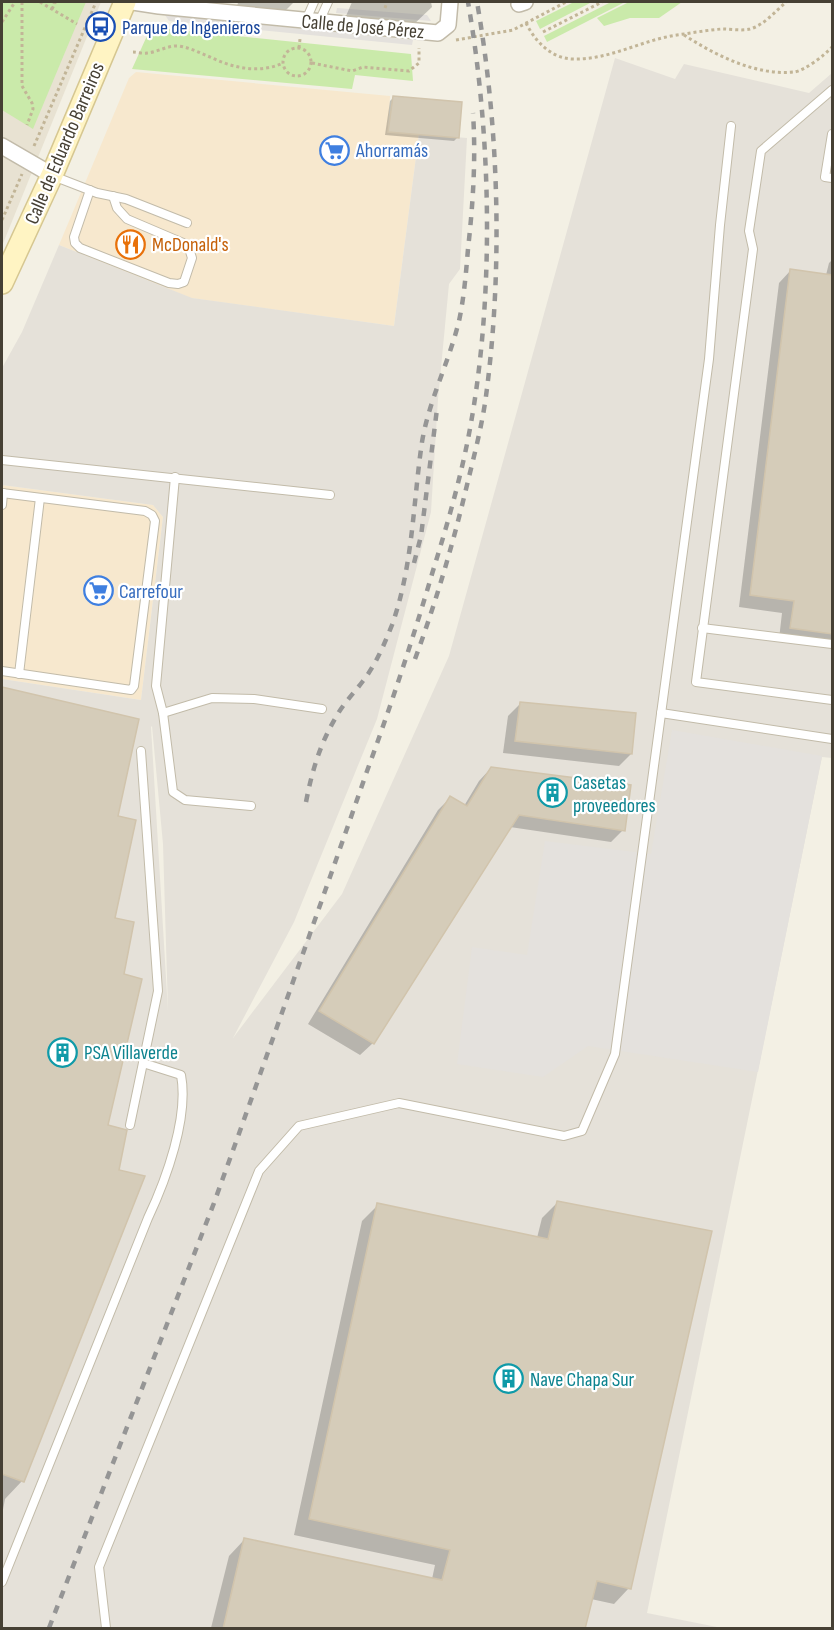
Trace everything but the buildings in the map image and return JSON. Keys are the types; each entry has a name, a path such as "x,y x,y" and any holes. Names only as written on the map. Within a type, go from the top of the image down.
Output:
{"street":[{"name":"Calle de Eduardo Barreiros","path":"2,283 52,175 125,2"},
{"name":"Calle de José Pérez","path":"133,2 438,33 448,25 450,2"},
{"path":"2,146 52,175"}],"lane":[{"path":"312,21 314,2"},
{"path":"312,21 328,2"},
{"path":"832,90 761,151 749,231 753,249 696,682 832,700"},
{"path":"106,1629 99,1567 259,1171 299,1126 399,1103 564,1136 582,1131 615,1054 709,359 731,126"},
{"path":"832,134 825,177 832,178"},
{"path":"52,175 188,223"},
{"path":"90,190 75,237 75,243 80,248 169,283 184,282 192,258 188,245 127,219 117,208 113,196"},
{"path":"2,460 330,495"},
{"path":"175,477 156,686 163,713 173,792 185,800 251,806"},
{"path":"2,505 2,493 145,511 152,515 154,521 134,686 131,690 2,671"},
{"path":"19,674 40,498"},
{"path":"702,628 832,644"},
{"path":"163,713 212,698 254,699 322,709"},
{"path":"661,712 832,739"},
{"path":"130,1125 158,991 141,751"},
{"path":"2,1582 148,1218 165,1182 183,1106 181,1075 143,1063"}],"path":[{"path":"2,22 15,2"},
{"path":"22,2 22,86 33,109 27,125"},
{"path":"40,2 76,24"},
{"path":"52,9 55,3 53,2"},
{"path":"2,220 96,2"},
{"path":"385,8 387,2"},
{"path":"456,40 513,30 566,2"},
{"path":"543,32 602,2"},
{"path":"526,22 538,43 554,54 573,59 606,55 647,41 683,34 721,29 750,29 769,19 786,2"},
{"path":"312,63 352,71 363,67 409,71 419,63 419,46 424,32"},
{"path":"683,34 702,47 751,68 775,72 796,72 825,56 832,47"},
{"path":"299,48 300,39"},
{"path":"133,52 147,53 178,46 243,68 262,69 283,63 288,52 299,48"},
{"path":"283,63 295,76 307,72 312,63 309,55 299,48"}],"shaded area":[{"path":"2,2 101,2 2,246"},
{"path":"337,8 427,15 431,21 336,13"},
{"path":"165,15 413,40 412,45 169,21"},
{"path":"615,58 675,79 684,64 809,93 832,73 832,758 822,757 647,1613 722,1628 2,1628 2,679 141,700 163,517 153,505 2,485 2,368 22,332 59,245 192,298 394,326 419,134 467,138 460,269 449,284 438,399 431,512 377,719 294,922 233,1038 342,894 449,656","holes":["152,726 163,844 168,1011"]},
{"path":"136,72 390,96 388,131 419,134 394,326 191,298 59,245 129,78"},
{"path":"2,485 153,505 163,517 141,700 2,679"},
{"path":"672,730 822,756 758,1072 588,1046 543,1077 457,1064 472,947 527,955 545,841 651,854"}],"green space":[{"path":"2,2 86,2 33,129 2,110"},
{"path":"574,2 592,2 540,29 536,21"},
{"path":"611,2 625,2 547,42 544,36"},
{"path":"629,2 682,2 659,18 630,18 604,26 597,18"},
{"path":"151,27 411,54 413,81 355,75 352,89 132,69"}],"railway":[{"path":"49,1628 241,1128 392,700 455,493 467,444 476,391 486,280 486,166 476,55 468,2"},
{"path":"415,659 437,594 462,507 482,418 491,348 496,249 494,149 477,2"},
{"path":"306,802 325,737 345,703 376,661 399,603 412,534 425,426 455,336 462,303 473,198 473,113"},
{"path":"414,563 421,536 437,409"}],"place":[{"name":"Parque de Ingenieros","path":"101,27"},
{"name":"Ahorramás","path":"335,150"},
{"name":"McDonald's","path":"131,244"},
{"name":"Carrefour","path":"98,591"},
{"name":"Casetas proveedores","path":"552,793"},
{"name":"PSA Villaverde","path":"63,1052"},
{"name":"Nave Chapa Sur","path":"509,1379"}]}
